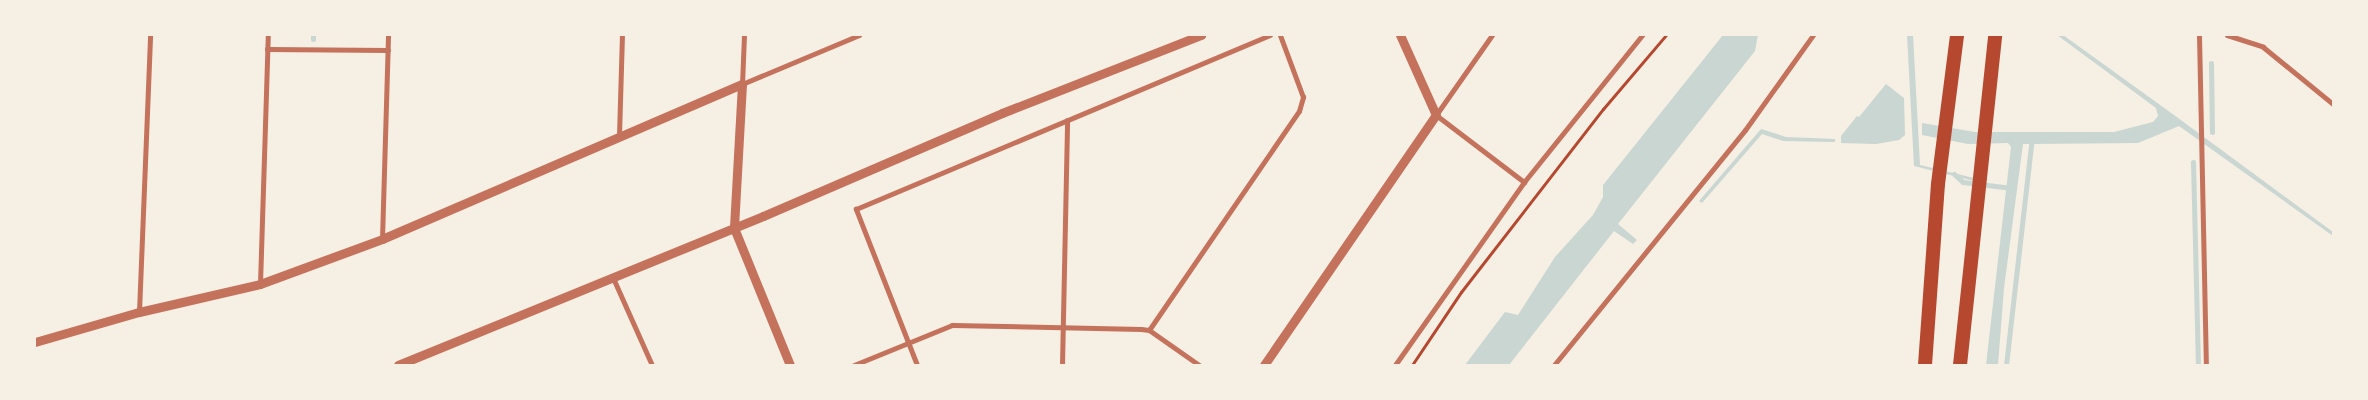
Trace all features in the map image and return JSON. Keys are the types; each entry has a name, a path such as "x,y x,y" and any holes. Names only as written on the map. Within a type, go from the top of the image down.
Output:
{"highway":[{"path":"1924,365 1938,184 1957,35"},
{"path":"1960,365 1995,35"}],"street":[{"path":"139,312 150,35"},
{"path":"260,284 268,35"},
{"path":"382,239 388,35"},
{"path":"619,135 622,35"},
{"path":"744,35 734,228 790,365"},
{"path":"35,342 139,312 260,284 382,239 619,135 859,35"},
{"path":"398,365 734,228 1002,112 1201,35"},
{"path":"917,365 856,209 1270,35"},
{"path":"1149,330 1299,112 1303,97 1280,35"},
{"path":"1400,35 1436,115 1524,182"},
{"path":"1264,365 1492,35"},
{"path":"1395,365 1524,182 1642,35"},
{"path":"1554,365 1745,130 1813,35"},
{"path":"2199,35 2206,365"},
{"path":"2227,35 2263,47 2333,104"},
{"path":"267,49 388,50"},
{"path":"1062,365 1067,120"},
{"path":"613,278 652,365"},
{"path":"854,365 952,325 1149,330 1199,365"}],"path":[{"path":"1412,365 1461,292 1603,109 1666,35"}],"shaded area":[{"path":"1723,35 1758,35 1755,51 1618,224 1637,240 1633,244 1614,231 1509,365 1465,365 1505,312 1518,315 1555,257 1593,215 1603,197 1603,185"},
{"path":"1907,35 1913,35 1920,165 1974,178 1974,181 1914,166"},
{"path":"2057,35 2063,35 2174,115 2333,232 2333,236 2179,126 2138,143 2023,144 2004,288 1998,365 1986,365 2011,147 2008,143 1968,144 1922,135 1922,123 1975,132 2114,132 2153,122 2158,116 2156,108"},
{"path":"1886,84 1904,98 1905,135 1899,140 1876,144 1841,143 1841,136"},
{"path":"1761,129 1786,137 1835,139 1835,142 1783,141 1762,134 1702,203 1699,201"}],"waterway":[{"path":"2211,63 2212,132"},
{"path":"2006,365 2032,138"},
{"path":"2193,162 2198,365"},
{"path":"1954,174 1963,182 2012,188"}]}
